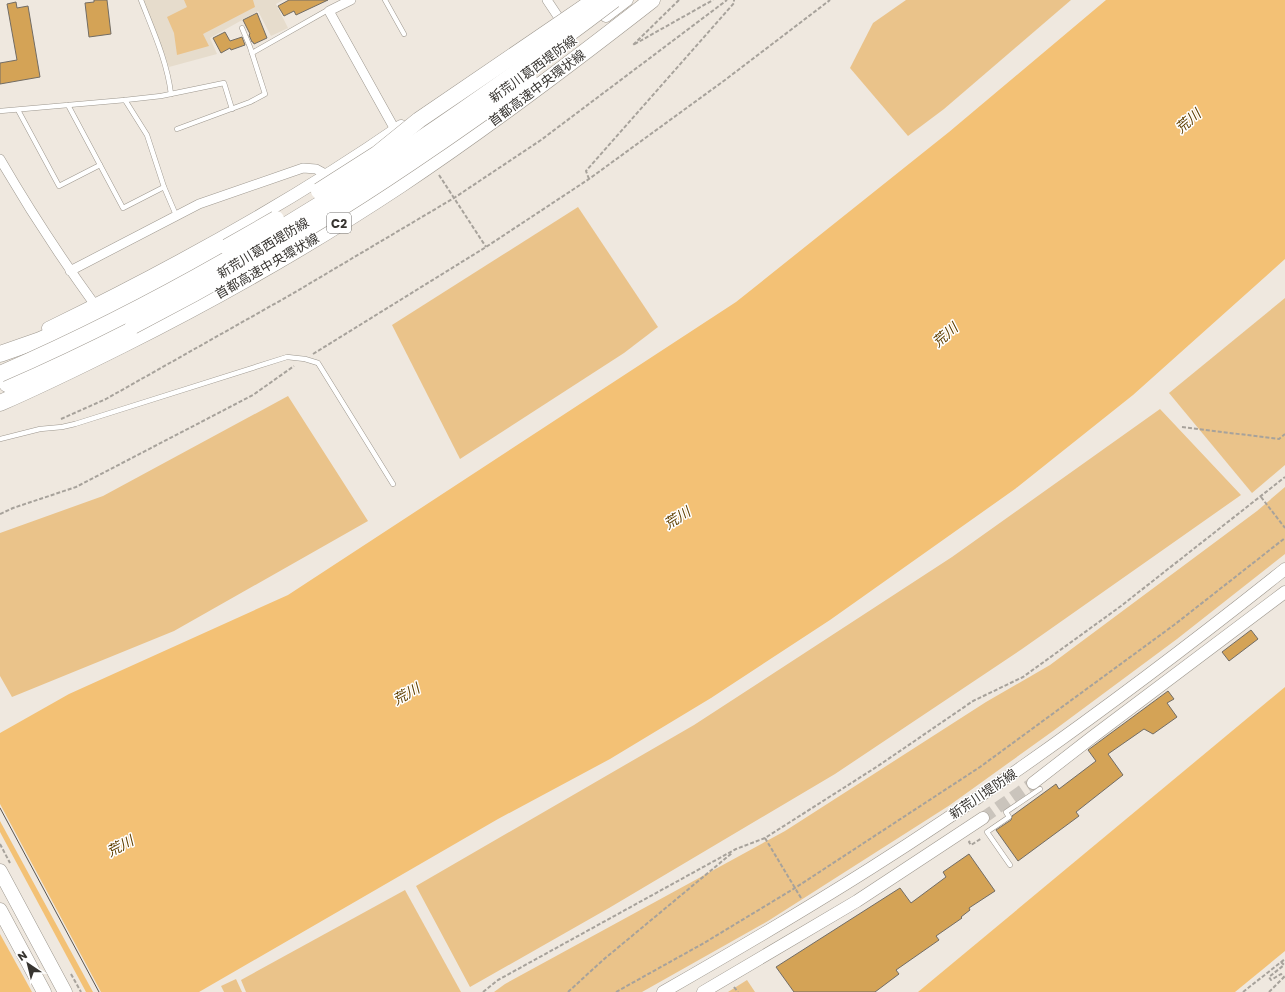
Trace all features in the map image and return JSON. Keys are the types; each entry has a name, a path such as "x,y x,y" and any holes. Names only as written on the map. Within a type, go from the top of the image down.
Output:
{"highway":[{"path":"0,353 40,340 87,319 227,247 371,158 418,120 595,0"},
{"name":"首都高速中央環状線","path":"2,385 114,320 168,293 284,227 448,121 534,60 614,0"},
{"path":"2,385 61,361 127,329 240,268 341,208 391,176 481,114 640,0"},
{"name":"首都高速中央環状線","path":"0,403 75,368 192,309 252,276 348,218 398,186 487,125 587,51 652,0"},
{"path":"64,367 127,329"}],"main road":[{"name":"新荒川葛西堤防線","path":"0,353 225,235 327,175 584,0"},
{"name":"新荒川葛西堤防線","path":"2,385 124,326 237,264 339,202 512,84 627,0"},
{"path":"2,385 64,367 135,331 235,277 375,192 393,177 410,155"},
{"name":"新荒川堤防線","path":"663,992 750,942 872,868 999,783 1166,661 1285,569"},
{"name":"新荒川堤防線","path":"1036,786 1091,738 1285,592"},
{"name":"新荒川堤防線","path":"703,992 857,901 983,818"},
{"path":"0,871 65,992"},
{"path":"0,910 44,992"}],"street":[{"path":"352,0 329,11 410,155"},
{"path":"547,0 559,18"},
{"path":"0,159 14,184 70,271 94,305"},
{"path":"70,271 199,204 303,168 316,169 327,175"}],"lane":[{"path":"141,0 162,53 172,94"},
{"path":"385,0 404,34"},
{"path":"252,53 329,11"},
{"path":"177,129 250,102 265,94 252,53 242,28"},
{"path":"0,111 125,100 172,94 224,83 232,109"},
{"path":"125,100 147,135 164,188 176,215"},
{"path":"68,105 123,208 164,188"},
{"path":"18,110 59,186 100,165"},
{"path":"0,439 40,429 75,424 287,357 304,359 318,363 393,484"},
{"path":"1010,865 987,832 1009,817 1006,812 1036,786"}],"path":[{"path":"679,0 634,45 713,0"},
{"path":"60,419 106,399 292,294 454,198 541,140 728,0"},
{"path":"589,179 586,171 734,4 734,0"},
{"path":"0,514 13,508 76,487 253,395 304,359 486,247 589,179 725,80 830,0"},
{"path":"439,174 486,247"},
{"path":"1182,427 1279,439 1285,434"},
{"path":"483,992 498,980 736,849 765,838 878,766 973,701 1023,677 1121,606 1285,477"},
{"path":"1261,497 1285,528"},
{"path":"616,992 704,943 795,888 980,767 1174,625 1285,538"},
{"path":"969,842 971,845 988,834"},
{"path":"765,838 803,900"},
{"path":"568,992 603,960 736,849"},
{"path":"1243,992 1285,959"},
{"path":"1269,992 1284,977 1281,974 1271,980 1269,977 1284,965 1281,962"}],"shaded area":[{"path":"143,0 283,0 276,4 288,28 271,36 258,11 210,38 217,54 169,67"},
{"path":"184,0 253,0 255,7 203,34 209,46 177,55 174,33 167,17 187,7"},
{"path":"906,0 1071,0 944,109 908,136 850,68 873,23"},
{"path":"578,207 658,327 624,353 460,459 392,325"},
{"path":"1285,298 1285,465 1252,493 1169,393"},
{"path":"288,396 368,521 174,631 12,697 0,676 0,533 103,496"},
{"path":"1160,409 1241,495 1022,649 835,774 609,908 470,987 416,886 694,725 952,557"},
{"path":"1285,487 1285,554 1177,639 950,805 768,921 642,992 494,992 505,984 785,831 986,702 1050,665 1257,511"},
{"path":"405,890 461,992 246,992 241,980"},
{"path":"236,979 242,992 224,992 221,986"},
{"path":"747,980 755,992 728,992"}],"water":[{"name":"荒川","path":"1106,0 1285,0 1285,259 1133,395 1015,489 830,620 711,698 610,759 498,819 199,992 0,992 0,733 69,694 288,595 736,302 949,132"},
{"path":"1285,687 1285,951 1235,992 918,992"}],"pier":[{"path":"0,804 101,992 93,992 0,821"},
{"path":"0,832 86,992 32,992 0,934"}],"building":[{"path":"94,0 107,0 111,34 89,37 85,3 94,2"},
{"path":"289,0 328,0 296,15 294,11 284,16 278,6"},
{"path":"16,2 17,8 28,6 40,77 0,84 0,63 17,60 7,4"},
{"path":"257,13 267,38 254,44 243,20"},
{"path":"225,32 230,41 242,37 245,45 231,50 230,48 221,53 213,38"},
{"path":"1251,630 1258,639 1229,661 1222,652"},
{"path":"1168,691 1174,699 1167,703 1177,717 1153,734 1144,729 1108,754 1123,775 1076,812 1079,816 1018,861 996,830 1011,820 1012,816 1056,784 1059,789 1096,761 1088,750"},
{"path":"969,854 995,891 969,908 970,910 961,917 962,918 936,936 939,940 896,970 899,974 875,992 794,992 776,967 900,888 911,903 946,877 943,872"}],"tunnel":[{"path":"983,818 1033,783"}],"tram line":[{"path":"0,808 99,992"}]}
